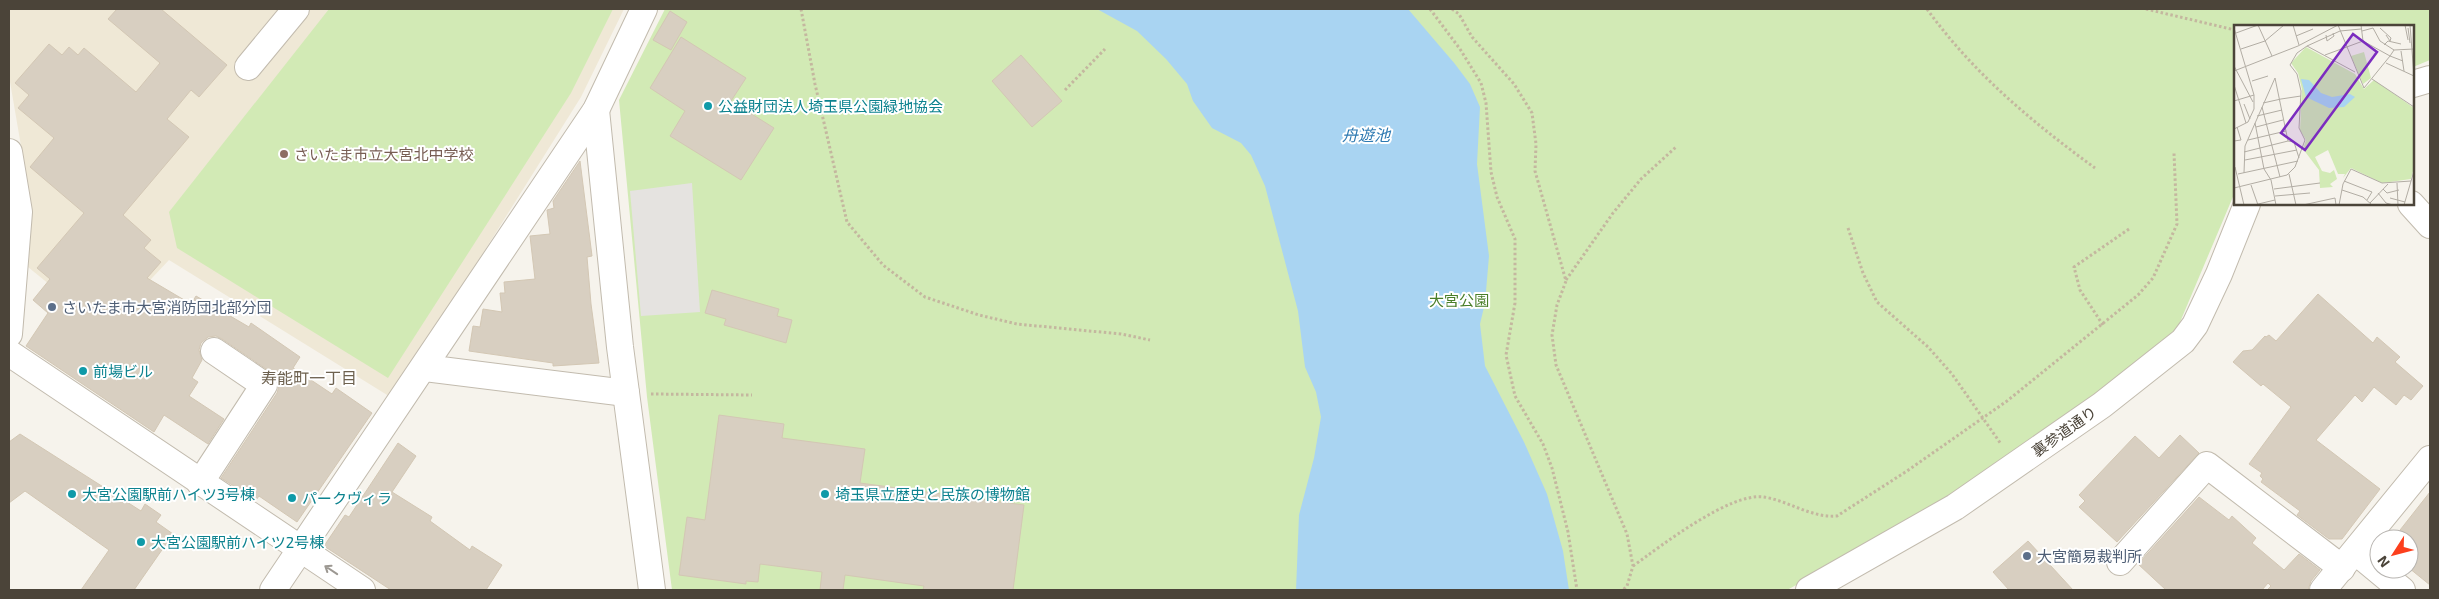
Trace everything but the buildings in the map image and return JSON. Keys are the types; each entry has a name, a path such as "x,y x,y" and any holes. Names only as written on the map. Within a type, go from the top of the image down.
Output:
{"street":[{"path":"248,68 296,9"},
{"path":"273,590 425,368 596,110 644,9"},
{"path":"2414,84 2430,79"},
{"path":"596,110 634,393 652,590"},
{"path":"9,152 14,213 9,334"},
{"name":"裏参道通り","path":"1809,590 1955,507 2102,405 2183,341 2198,317 2247,205"},
{"path":"2412,205 2430,225"},
{"path":"200,482 264,385 214,351"},
{"path":"9,353 362,590"},
{"path":"425,368 634,393"},
{"path":"2323,590 2430,459"},
{"path":"2120,562 2207,465 2349,560 2402,590"}],"path":[{"path":"801,9 815,84 847,222 883,265 925,297 979,316 1017,324 1121,334 1150,340"},
{"path":"1430,9 1460,49 1481,83 1486,103 1491,172 1497,197 1516,239 1515,303 1506,355 1515,396 1543,444 1552,468 1568,532 1577,590"},
{"path":"1452,9 1459,14 1472,37 1514,84 1532,113 1536,144 1535,171 1566,280"},
{"path":"1927,9 1943,31 2000,93 2047,134 2095,168"},
{"path":"2146,9 2234,30"},
{"path":"1065,90 1105,49"},
{"path":"1623,590 1628,586 1633,566 1627,534 1556,365 1552,335 1557,305 1566,280 1613,213 1641,179 1676,148"},
{"path":"1633,566 1677,534 1742,500 1763,497 1825,517 1837,516 1907,471 1981,417 2007,401 2103,325 2153,278 2177,224 2174,153"},
{"path":"1848,228 1863,273 1877,302 1928,347 1952,374 2016,464"},
{"path":"2103,325 2080,290 2074,267 2129,229"},
{"path":"634,393 752,395"}],"shaded area":[{"name":"さいたま市立大宮北中学校","path":"9,9 624,9 581,97 392,398 169,260 104,329 28,267 32,210 9,76"},
{"path":"692,183 700,312 641,316 630,191"}],"green space":[{"path":"329,9 613,9 571,93 388,378 177,248 169,212"},
{"name":"大宮公園","path":"665,9 2430,9 2430,60 2414,67 2414,25 2234,25 2234,194 2175,334 2134,370 1950,502 1787,590 672,590 647,397 619,100"}],"water":[{"name":"舟遊池","path":"1097,9 1408,9 1455,64 1470,84 1480,107 1477,164 1489,256 1485,303 1480,324 1485,366 1524,442 1547,494 1563,551 1569,590 1296,590 1299,515 1314,458 1321,417 1316,392 1305,367 1298,311 1265,186 1251,155 1241,143 1212,128 1193,101 1187,84 1166,59 1137,31"}],"place":[{"name":"公益財団法人埼玉県公園緑地協会","path":"708,106"},
{"name":"さいたま市立大宮北中学校","path":"284,154"},
{"name":"さいたま市大宮消防団北部分団","path":"52,307"},
{"name":"前場ビル","path":"83,371"},
{"name":"大宮公園駅前ハイツ3号棟","path":"72,494"},
{"name":"埼玉県立歴史と民族の博物館","path":"825,494"},
{"name":"パークヴィラ","path":"292,498"},
{"name":"大宮公園駅前ハイツ2号棟","path":"141,542"},
{"name":"大宮簡易裁判所","path":"2027,556"}],"district":[{"name":"寿能町一丁目","path":"309,377"}]}
